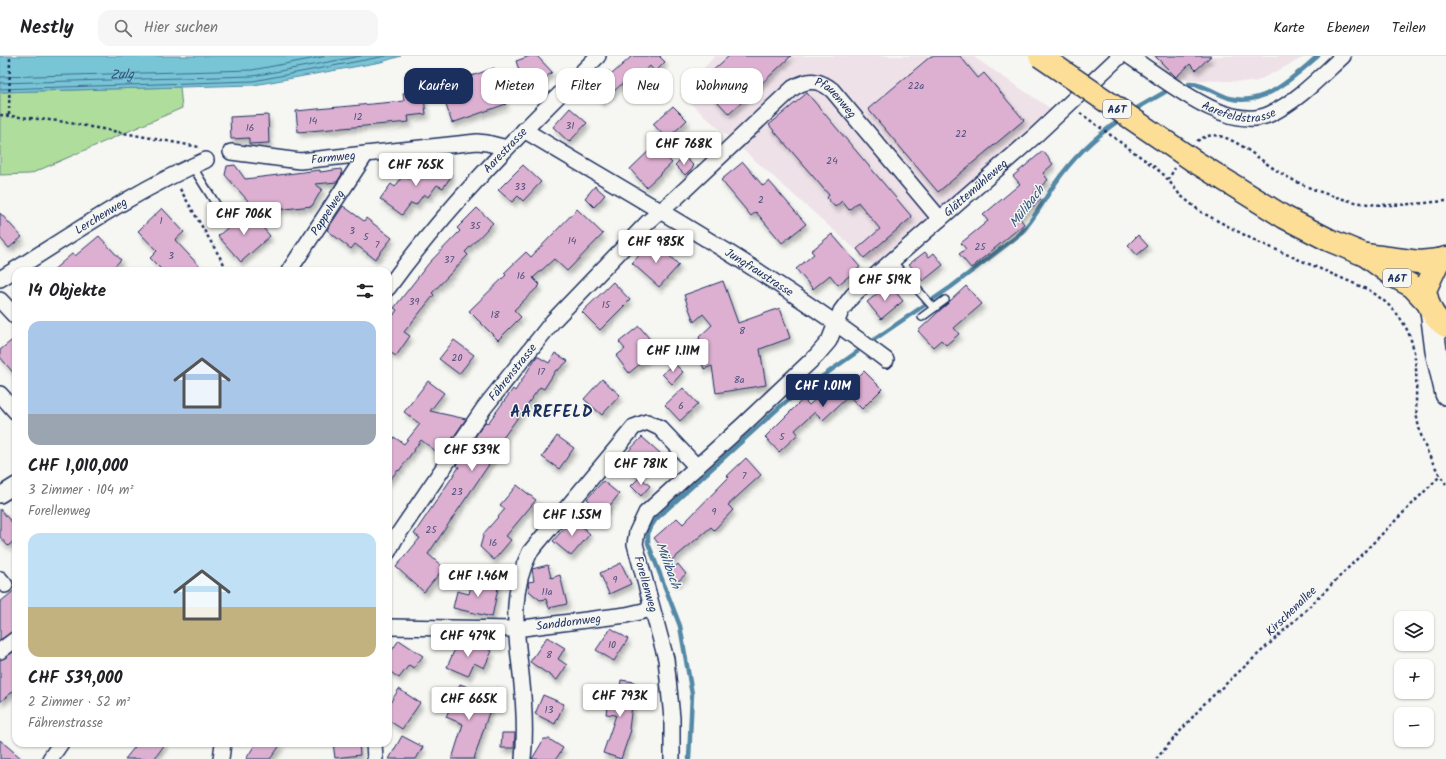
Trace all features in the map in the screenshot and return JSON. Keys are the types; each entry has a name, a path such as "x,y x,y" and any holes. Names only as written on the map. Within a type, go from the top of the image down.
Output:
{"main road":[{"name":"A6T","path":"1040,56 1188,157 1284,217 1329,240 1365,255 1392,275 1412,286 1429,307"},
{"name":"A6T","path":"1365,255 1419,262 1443,259"},
{"path":"1443,259 1425,290 1436,351 1446,394"},
{"path":"1429,307 1440,322 1446,326"}],"street":[{"name":"Aarestrasse","path":"392,283 449,211 524,130 598,56"},
{"name":"Glättemühleweg","path":"836,322 844,307 853,295 1069,105 1120,56"},
{"name":"Aarefeldstrasse","path":"1129,56 1208,108 1227,116 1247,119 1268,115 1291,101 1343,56"},
{"name":"Pfauenweg","path":"660,211 793,88 803,82 813,80 823,83 832,90 940,219"},
{"name":"Jungfraustrasse","path":"524,130 720,245 836,322 886,360"},
{"name":"Farmweg","path":"231,152 300,161 477,142 487,142 507,148"},
{"name":"Pappelweg","path":"292,267 366,154"},
{"name":"Lerchenweg","path":"20,267 171,175 206,160"},
{"name":"Fährenstrasse","path":"392,545 484,408 534,342 660,211"},
{"name":"Lerchenweg","path":"0,279 12,272"},
{"path":"0,300 12,314"},
{"name":"Forellenweg","path":"672,759 670,689 661,640 637,557 635,544 636,532 646,513 817,355 829,341 836,322"},
{"path":"0,394 12,408"},
{"path":"523,759 524,724 522,687 515,629 517,590 524,564 530,552 634,427 647,422 660,428 697,467"},
{"path":"0,494 12,487"},
{"name":"Sanddornweg","path":"392,627 515,629 626,615 652,609"},
{"path":"0,651 12,642"},
{"path":"50,759 58,747"},
{"path":"221,759 223,747"},
{"path":"374,747 375,759"}],"lane":[{"path":"192,166 226,220"},
{"path":"892,261 931,304"},
{"path":"922,317 931,304 945,300"}],"path":[{"path":"9,115 10,56"},
{"path":"1069,105 1156,168 1180,195 1201,212 1256,241 1368,290 1384,299 1398,314 1408,330 1414,348 1417,417 1420,434 1431,462 1446,484"},
{"path":"0,116 9,115 59,121 198,147"},
{"path":"1168,180 1208,135 1219,135 1233,140 1281,173 1316,190 1362,204 1403,205 1446,201"},
{"path":"171,175 226,267"},
{"name":"Kirschenallee","path":"1156,759 1209,700 1304,612 1440,476"}],"shaded area":[{"path":"715,56 972,56 1057,113 881,272 691,104 763,104 763,68 704,68"},
{"path":"1151,56 1306,56 1255,82 1175,79"}],"green space":[{"path":"180,87 182,108 30,174 0,175 0,92"}],"water":[{"name":"Zulg","path":"0,56 401,56 381,62 254,85 0,92"}],"building":[{"path":"530,56 537,56 552,72 548,76 548,68 518,68 516,61"},
{"path":"632,56 661,56 660,57 665,62 659,68 652,68 650,66 648,68 623,68 623,83 615,90 615,71"},
{"path":"729,56 791,56 763,82 763,68 716,68"},
{"path":"931,56 960,56 978,78 984,73 1024,120 938,192 868,109"},
{"path":"1155,56 1211,56 1196,70 1190,64 1176,77"},
{"path":"481,73 481,104 506,104 452,123 446,104 473,104 473,75"},
{"path":"807,93 912,217 864,258 857,249 880,229 858,202 849,210 842,201 835,207 827,198 829,195 769,125"},
{"path":"404,101 404,104 425,104 426,114 408,116 409,122 298,132 296,111"},
{"path":"720,104 740,104 729,114"},
{"path":"673,106 687,120 667,139 653,124"},
{"path":"570,108 587,123 569,142 553,127"},
{"path":"268,115 269,143 249,144 249,138 231,139 230,117"},
{"path":"655,145 672,163 646,187 630,169"},
{"path":"1043,151 1053,164 1043,173 1048,180 1034,192 1041,200 1019,217 1024,224 971,268 959,254 966,249 961,243 988,221 983,215 1020,184 1013,176"},
{"path":"684,156 694,166 685,175 675,165"},
{"path":"743,162 763,186 769,181 806,224 782,243 756,212 751,216 721,180"},
{"path":"436,163 452,175 443,188 437,185 428,197 424,194 416,205 411,203 402,215 380,199 391,184 395,187 403,175 409,179 416,169 420,172 424,164"},
{"path":"235,165 245,179 320,170 320,172 341,169 342,174 337,182 315,184 322,189 312,206 258,212 225,175 227,166"},
{"path":"523,165 541,182 523,201 518,196 512,202 498,190"},
{"path":"595,186 605,195 594,207 585,198"},
{"path":"343,206 364,221 366,218 392,238 375,259 355,244 351,249 327,230"},
{"path":"162,208 184,232 175,240 200,267 159,267 150,258 157,251 138,231"},
{"path":"477,208 493,223 465,252 468,255 432,293 434,295 404,332 410,336 396,356 392,354 392,317 397,310 394,308 429,263 460,231 457,228"},
{"path":"577,209 603,234 567,271 554,259 533,278 540,285 514,310 521,317 498,340 469,311 506,275 504,273 526,252 531,257"},
{"path":"248,210 270,236 241,262 218,236"},
{"path":"0,213 22,237 9,248 0,238"},
{"path":"832,234 860,267 838,285 830,275 813,289 796,269 814,254 811,251"},
{"path":"1138,235 1148,246 1137,255 1128,245"},
{"path":"99,236 121,260 113,267 57,267 73,253 75,256"},
{"path":"653,240 679,265 659,287 632,263"},
{"path":"925,252 929,257 934,253 943,265 923,281 909,264"},
{"path":"723,281 738,323 780,308 790,338 760,349 766,385 716,393 712,366 704,369 694,341 700,339 699,337 712,325 703,314 694,322 684,295"},
{"path":"613,282 630,300 600,330 582,312"},
{"path":"889,284 903,301 881,319 867,302"},
{"path":"966,286 982,304 954,328 959,334 946,345 941,340 933,347 918,331"},
{"path":"639,326 658,349 629,373 616,356 625,349 619,342"},
{"path":"12,340 12,371 0,357 0,350"},
{"path":"454,340 474,355 459,374 439,359"},
{"path":"555,353 568,361 556,370 544,389 540,387 500,442 503,444 428,554 444,568 424,592 396,567 420,538 414,534 459,467 456,465 485,422 488,423 513,389 515,391 537,356 549,363"},
{"path":"674,363 683,372 672,384 662,374"},
{"path":"864,371 882,389 862,409 849,396 823,420 815,412 795,430 798,434 779,452 765,437 803,399 809,405 825,391 829,395 850,375 855,380"},
{"path":"602,379 620,395 602,415 584,399"},
{"path":"428,381 444,393 430,411 466,419 441,455 421,440 399,471 398,470 392,477 392,440 394,437 404,444 420,424 404,412"},
{"path":"683,388 698,404 680,421 665,405"},
{"path":"557,436 574,448 559,469 542,457"},
{"path":"642,437 660,453 638,477 620,460"},
{"path":"746,458 761,475 728,505 733,510 714,530 711,527 672,560 654,538 677,518 683,524 729,477 727,476"},
{"path":"640,477 650,486 641,496 631,486"},
{"path":"603,481 619,494 604,513 587,499"},
{"path":"517,485 536,500 506,536 511,540 494,560 480,547 484,533 505,509 500,505"},
{"path":"0,509 12,522 12,542 8,546 0,537"},
{"path":"573,518 590,534 571,556 553,541"},
{"path":"621,563 631,584 609,594 600,573"},
{"path":"678,564 686,574 676,583 668,573"},
{"path":"548,565 551,578 560,575 567,604 549,608 546,599 540,600 529,591 528,582 534,581 532,569"},
{"path":"473,577 499,583 492,617 453,608 457,591 469,594"},
{"path":"12,592 12,632 0,640 0,602"},
{"path":"611,628 628,639 614,661 596,650"},
{"path":"547,637 565,648 558,659 567,665 557,680 530,662"},
{"path":"399,640 423,656 414,668 409,665 399,678 392,673 392,650"},
{"path":"458,642 474,649 477,644 492,651 484,668 474,663 468,676 447,667"},
{"path":"12,652 12,692 0,702 0,660"},
{"path":"621,680 635,682 629,729 631,730 621,759 603,753 616,715 606,714 610,687 620,688"},
{"path":"460,684 485,694 482,702 491,706 474,759 452,759 463,724 446,717"},
{"path":"399,689 420,703 402,729 392,723 392,700"},
{"path":"543,695 564,704 555,724 535,714"},
{"path":"502,733 515,733 514,748 501,748"},
{"path":"402,736 423,747 416,759 389,759"},
{"path":"544,739 549,739 563,748 556,759 532,759"},
{"path":"0,740 22,759 0,759"},
{"path":"135,747 163,747 154,759 125,759"},
{"path":"254,747 279,747 270,759 246,759"},
{"path":"334,747 359,747 360,755 335,758"}],"waterway":[{"name":"Mülibach","path":"1189,84 1199,85 1229,98 1242,100 1254,98 1266,94 1289,81 1318,56"},
{"name":"Mülibach","path":"1132,111 1165,92"},
{"name":"Mülibach","path":"875,339 951,287 1019,235 1034,217 1054,185 1068,167 1093,141 1121,119"},
{"name":"Mülibach","path":"689,759 692,694 680,626 648,543 648,531 656,519 783,404 857,352"}],"district":[{"name":"AAREFELD","path":"552,411"}]}
